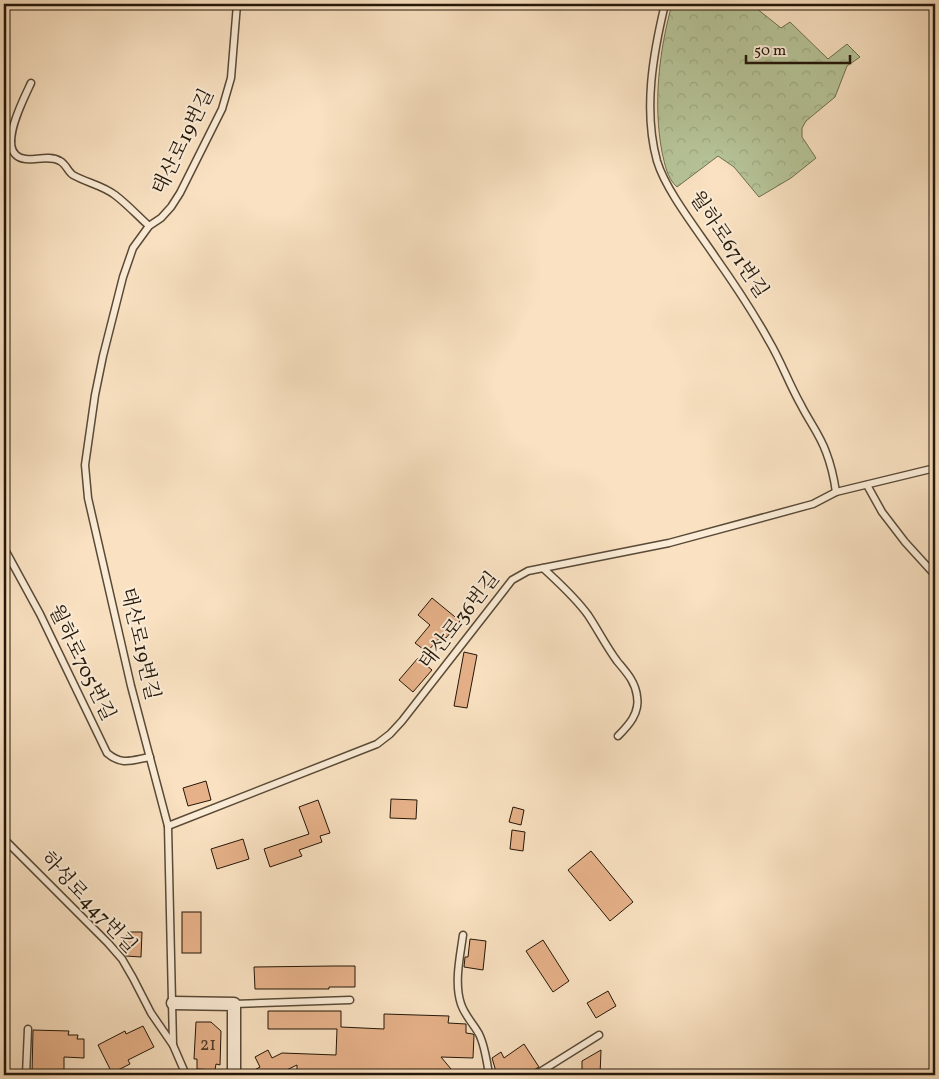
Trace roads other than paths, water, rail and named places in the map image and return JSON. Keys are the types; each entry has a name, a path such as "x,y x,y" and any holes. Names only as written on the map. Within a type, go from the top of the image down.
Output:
{"street":[{"path":"173,1002 234,1004 234,1075"}],"lane":[{"name":"태산로19번길","path":"186,1075 173,1045 168,826 131,686 88,498 85,482 85,465 101,364 123,277 133,248 149,226 161,218 171,207 180,193 222,109 231,78 237,4"},
{"name":"월하로671번길","path":"665,4 659,29 650,96 651,125 658,162 666,181 683,209 749,306 770,342 801,406 826,450 836,492"},
{"name":"태산로19번길","path":"31,83 12,132 11,145 15,155 24,160 49,158 61,162 81,180 97,185 115,195 149,226"},
{"name":"태산로36번길","path":"168,826 377,744 402,721 512,580 528,571 669,543 813,504 836,492 935,468"},
{"path":"867,484 882,512 905,542 935,575"},
{"name":"월하로705번길","path":"4,548 40,614 107,753 116,760 125,762 150,757"},
{"path":"544,568 572,594 589,616 616,660 634,684 638,698 637,710 632,722 618,736"},
{"name":"하성로447번길","path":"4,839 108,943 130,972 151,1013 173,1045"},
{"path":"463,935 458,973 459,998 464,1013 482,1040 489,1075"},
{"path":"234,1004 350,1000"},
{"path":"26,1075 28,1029"},
{"path":"535,1075 599,1036"}]}
